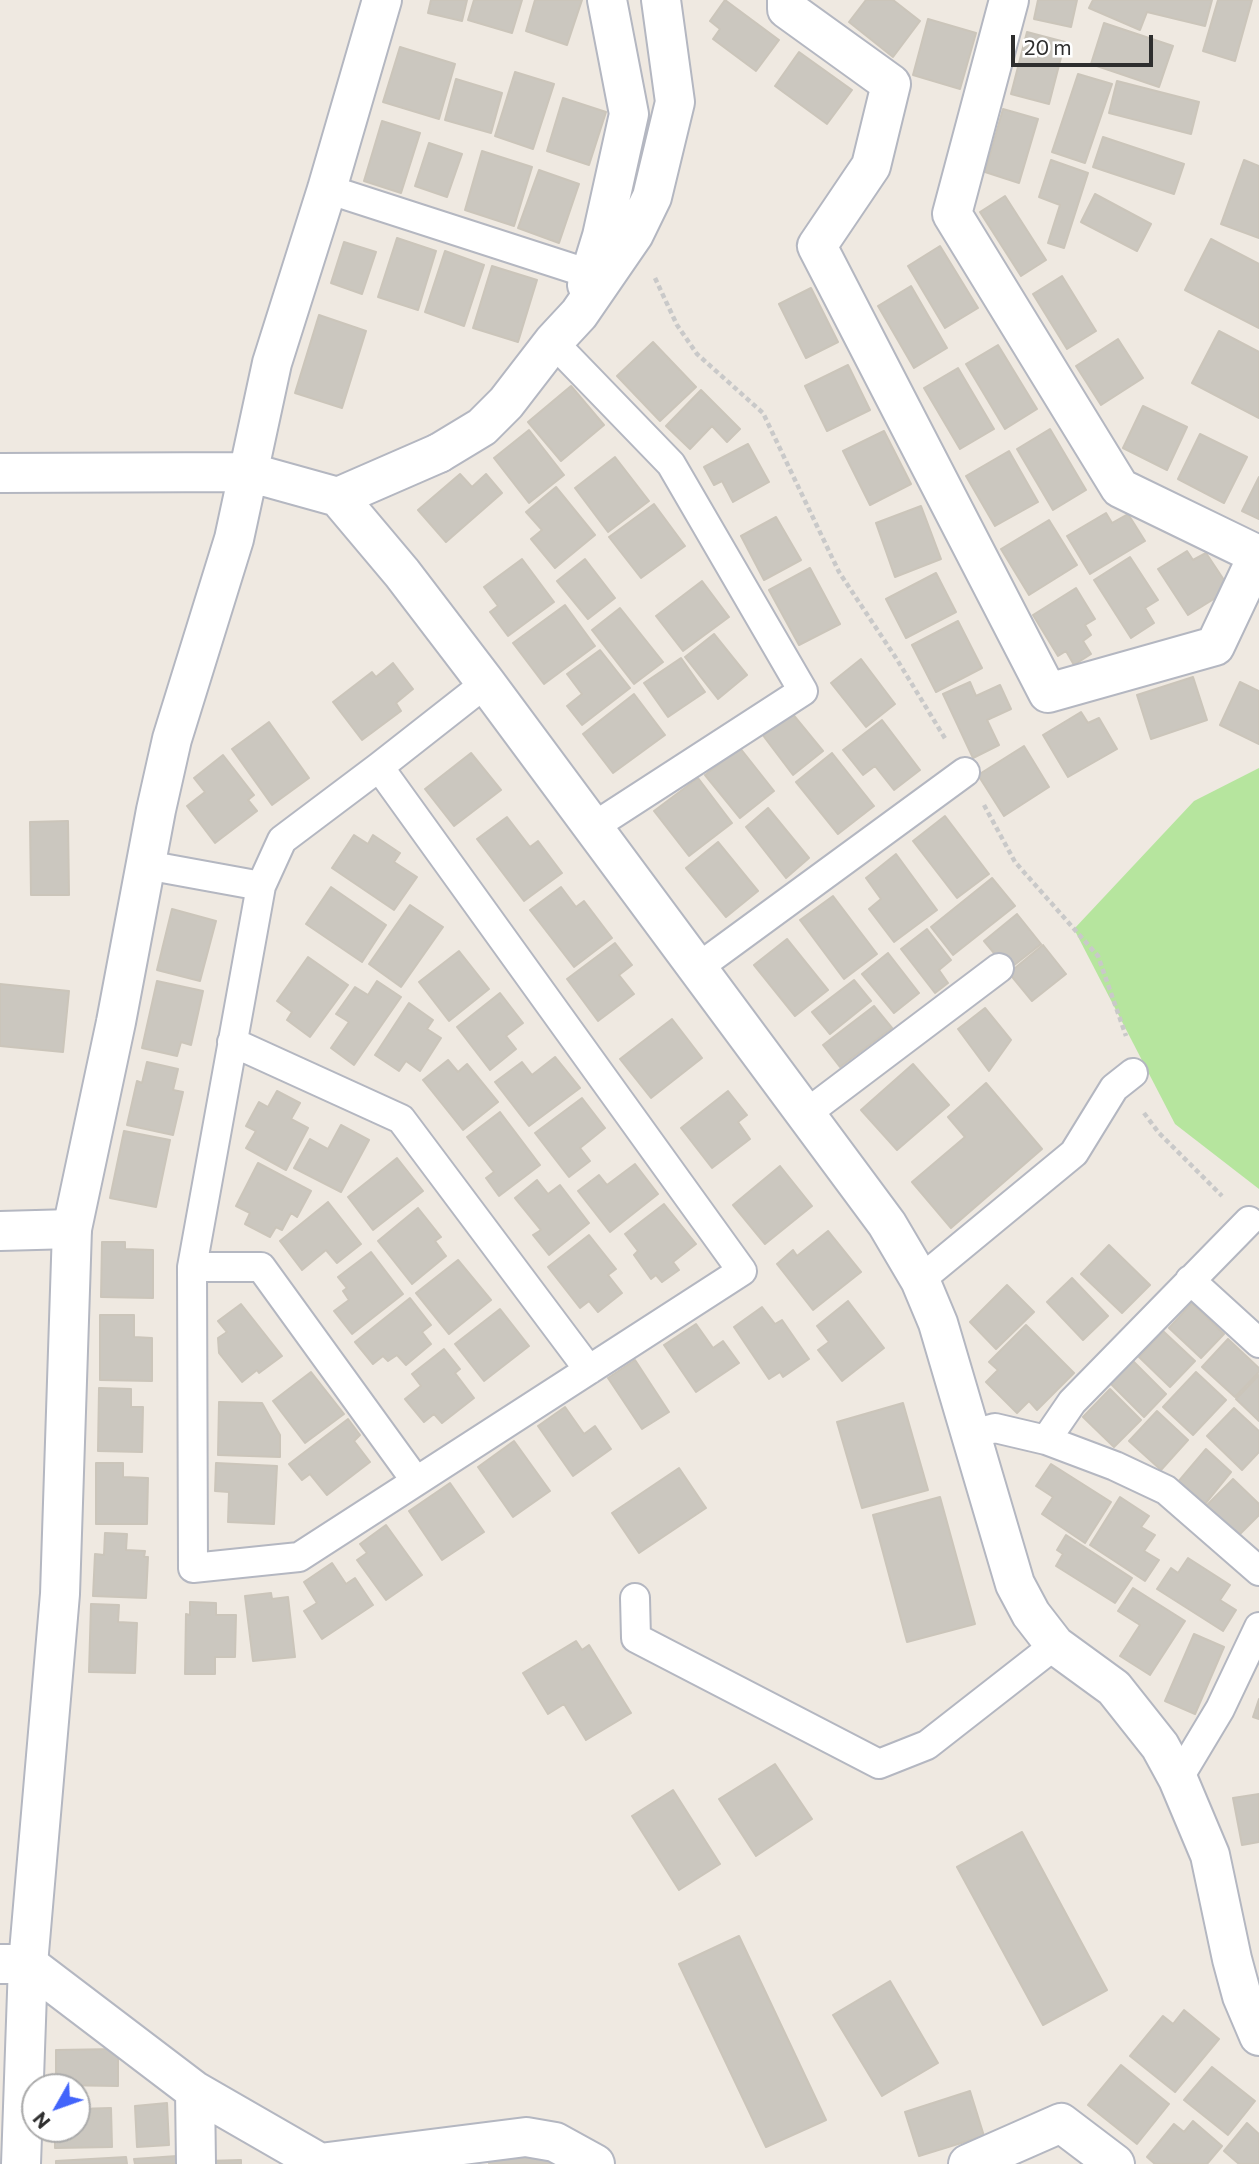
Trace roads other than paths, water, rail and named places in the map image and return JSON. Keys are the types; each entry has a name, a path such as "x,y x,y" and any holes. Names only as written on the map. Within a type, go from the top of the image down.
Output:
{"street":[{"path":"21,2164 29,2009 14,1964 60,1594 72,1228 172,738 234,539 272,363 327,189 382,0"},
{"path":"579,314 601,236 629,114 607,0"},
{"path":"338,497 439,453 490,419 579,314 634,234 652,197 675,102 661,0"},
{"path":"787,0 787,9 891,84 872,166 817,246 1048,693 1215,646 1258,555 1120,488 952,214 1009,0"},
{"path":"0,473 248,472 338,497 402,573 593,827 696,970 807,1113 887,1224 919,1279 938,1323 973,1434 1015,1584 1031,1614 1055,1645 1114,1688 1160,1746 1178,1779 1210,1855 1242,1996 1259,2036"},
{"path":"0,1231 72,1228"},
{"path":"14,1964 195,2091 320,2163 526,2137 555,2143 586,2162"},
{"path":"195,2091 196,2164"},
{"path":"968,2164 1061,2123 1115,2164"}],"lane":[{"path":"327,189 590,274"},
{"path":"553,342 671,464 803,691 593,827"},
{"path":"379,767 742,1271 299,1557 192,1567 192,1267 261,886 282,839 486,683"},
{"path":"696,970 965,772"},
{"path":"146,865 261,886"},
{"path":"807,1113 999,968"},
{"path":"232,1042 401,1119 589,1370"},
{"path":"919,1279 1074,1153 1114,1088 1133,1073"},
{"path":"1046,1440 1072,1402 1249,1222"},
{"path":"192,1267 261,1267 416,1481"},
{"path":"1190,1280 1259,1343"},
{"path":"973,1434 995,1428 1046,1440 1115,1466 1166,1490 1259,1571"},
{"path":"635,1598 636,1638 879,1764 927,1745 1055,1645"},
{"path":"1178,1779 1220,1709 1259,1627"}]}
